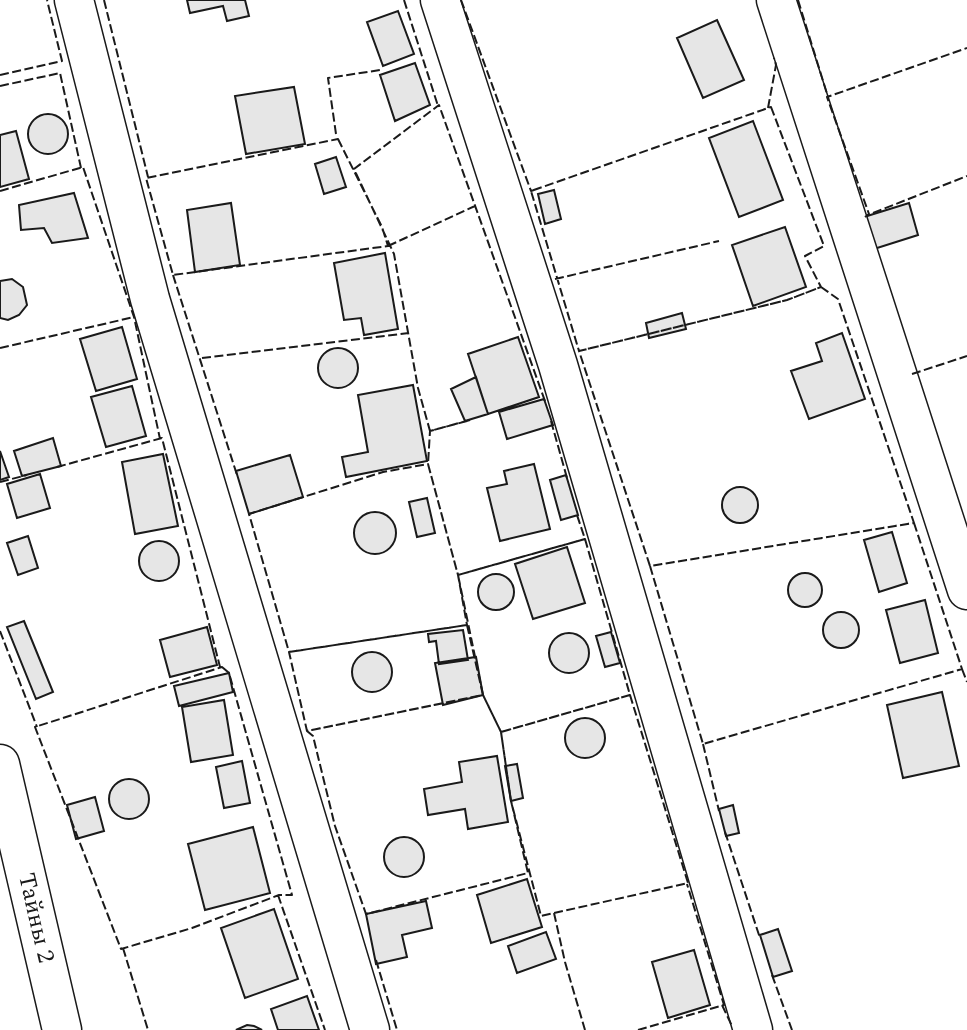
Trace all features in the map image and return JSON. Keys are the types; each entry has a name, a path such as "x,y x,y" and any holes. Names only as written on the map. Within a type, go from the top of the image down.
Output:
{"street":[{"path":"74,0 150,299 370,1030"},
{"path":"440,0 558,365 753,1030"},
{"path":"776,0 967,590"},
{"name":"Тайны 2","path":"0,764 62,1030"}],"building":[{"path":"187,0 245,0 249,16 227,21 223,6 190,13"},
{"path":"398,11 414,54 383,66 367,22"},
{"path":"717,20 744,80 703,98 677,38"},
{"path":"415,63 430,105 395,121 380,75"},
{"path":"294,87 305,144 246,154 235,96"},
{"path":"48,114 62,120 68,134 62,148 48,154 34,148 28,134 34,120"},
{"path":"753,121 783,200 739,217 709,138"},
{"path":"16,131 29,179 0,187 0,135"},
{"path":"336,157 346,187 324,194 315,164"},
{"path":"554,190 561,219 545,224 538,194"},
{"path":"74,193 88,238 52,243 44,228 21,230 19,205"},
{"path":"231,203 240,265 195,272 187,210"},
{"path":"909,203 918,235 874,249 864,217"},
{"path":"785,227 806,287 753,306 732,245"},
{"path":"385,253 398,329 364,335 361,318 344,320 334,263"},
{"path":"12,279 23,287 27,305 19,315 8,320 0,318 0,281"},
{"path":"682,313 686,329 649,338 646,323"},
{"path":"122,327 137,379 96,391 80,339"},
{"path":"842,333 865,399 809,419 791,371 822,361 816,343"},
{"path":"518,337 539,397 488,414 468,354"},
{"path":"338,348 346,349 352,354 357,360 357,376 352,382 346,387 338,388 330,387 324,382 319,376 318,368 319,360 324,354 330,349"},
{"path":"476,377 488,414 465,421 451,389"},
{"path":"413,385 427,461 346,477 342,457 368,452 358,395"},
{"path":"132,386 146,436 106,447 91,397"},
{"path":"544,399 553,425 507,439 499,412"},
{"path":"53,438 61,466 22,476 14,451"},
{"path":"0,451 9,477 0,480"},
{"path":"163,454 178,526 135,534 122,462"},
{"path":"290,455 303,497 249,514 236,471"},
{"path":"534,464 550,529 500,541 487,488 507,484 504,471"},
{"path":"40,474 50,508 17,518 7,484"},
{"path":"566,475 578,515 561,520 550,480"},
{"path":"740,487 752,493 758,505 752,517 740,523 728,517 722,505 728,493"},
{"path":"427,498 435,533 417,537 409,502"},
{"path":"375,512 390,518 396,533 390,548 375,554 360,548 354,533 360,518"},
{"path":"892,532 907,583 879,592 864,540"},
{"path":"28,536 38,568 18,575 7,543"},
{"path":"159,541 167,542 173,547 178,553 178,569 173,575 167,580 159,581 151,580 145,575 140,569 139,561 140,553 145,547 151,542"},
{"path":"567,547 585,603 533,619 515,564"},
{"path":"805,573 817,578 822,590 817,602 805,607 793,602 788,590 793,578"},
{"path":"496,574 508,580 514,592 508,604 496,610 484,604 478,592 484,580"},
{"path":"925,600 938,653 900,663 886,610"},
{"path":"841,612 853,618 859,630 853,642 841,648 829,642 823,630 829,618"},
{"path":"24,621 53,692 36,699 7,627"},
{"path":"207,627 217,665 170,677 160,640"},
{"path":"463,630 468,660 439,664 436,641 429,642 428,634"},
{"path":"611,632 620,663 605,667 596,636"},
{"path":"569,633 577,634 583,639 588,645 588,661 583,667 577,672 569,673 561,672 555,667 550,661 549,653 550,645 555,639 561,634"},
{"path":"372,652 380,653 386,658 391,664 391,680 386,686 380,691 372,692 364,691 358,686 353,680 352,672 353,664 358,658 364,653"},
{"path":"476,657 483,695 443,705 435,663"},
{"path":"229,673 233,692 179,706 174,686"},
{"path":"942,692 959,766 903,778 887,705"},
{"path":"224,700 233,755 191,762 182,707"},
{"path":"585,718 593,719 599,724 604,730 604,746 599,752 593,757 585,758 577,757 571,752 566,746 565,738 566,730 571,724 577,719"},
{"path":"497,756 508,822 468,829 465,809 428,815 424,789 462,782 459,762"},
{"path":"242,761 250,803 224,808 216,767"},
{"path":"517,764 523,798 511,801 505,766"},
{"path":"129,779 137,780 143,785 148,791 148,807 143,813 137,818 129,819 121,818 115,813 110,807 109,799 110,791 115,785 121,780"},
{"path":"95,797 104,831 76,839 67,805"},
{"path":"733,805 739,833 726,836 719,809"},
{"path":"253,827 270,893 205,910 188,844"},
{"path":"404,837 418,843 424,857 418,871 404,877 390,871 384,857 390,843"},
{"path":"527,879 542,927 491,943 477,895"},
{"path":"426,901 432,928 402,935 407,957 376,964 366,914"},
{"path":"274,909 298,979 245,998 221,928"},
{"path":"778,929 792,971 773,977 760,935"},
{"path":"546,932 556,959 517,973 508,946"},
{"path":"694,950 710,1005 668,1018 652,962"},
{"path":"307,996 319,1030 278,1030 271,1009"},
{"path":"247,1025 254,1026 262,1030 236,1030"}],"fence":[{"path":"0,75 62,61 47,0"},
{"path":"104,0 148,177"},
{"path":"404,0 438,106"},
{"path":"461,0 531,191 534,190"},
{"path":"798,0 828,97"},
{"path":"865,217 869,214 827,97 967,48"},
{"path":"768,108 776,65 774,58"},
{"path":"336,134 328,78 380,70"},
{"path":"0,86 60,73 81,168"},
{"path":"467,421 430,431 418,388 394,254 354,169 439,105 546,404"},
{"path":"771,107 824,246 805,256 821,287 787,300 579,351 531,191 771,107"},
{"path":"338,139 382,227 388,246 173,275 146,178 338,139"},
{"path":"0,191 83,167 134,317 160,439"},
{"path":"873,213 967,176"},
{"path":"388,246 475,206"},
{"path":"555,279 719,241"},
{"path":"173,275 237,475"},
{"path":"821,287 838,299 914,523 650,566 579,351 787,300 821,287"},
{"path":"0,348 134,317"},
{"path":"202,358 409,333"},
{"path":"912,374 967,356"},
{"path":"470,420 430,431 428,464 458,575 585,539 576,512"},
{"path":"551,421 567,478"},
{"path":"57,467 162,438 220,667"},
{"path":"428,464 458,575 467,625 289,652 249,514 383,472 428,464"},
{"path":"0,482 27,475"},
{"path":"914,523 962,669 703,744 650,566 914,523"},
{"path":"585,539 630,695 501,732 483,695 458,575 585,539"},
{"path":"467,625 483,695 307,731 289,652 467,625"},
{"path":"0,631 37,727"},
{"path":"222,667 229,673 292,895 279,895 192,928 121,949 35,727 222,667"},
{"path":"962,669 967,682"},
{"path":"483,695 501,732 511,801 528,873 366,914 335,826 313,736 307,731 483,695"},
{"path":"630,695 688,883 541,916 511,801 501,732 630,695"},
{"path":"703,744 719,811"},
{"path":"725,832 760,938"},
{"path":"638,1030 724,1005 687,884"},
{"path":"278,895 325,1030"},
{"path":"554,913 585,1030"},
{"path":"123,948 148,1030"},
{"path":"376,960 397,1030"},
{"path":"772,975 792,1030"},
{"path":"722,1005 732,1026"}]}
